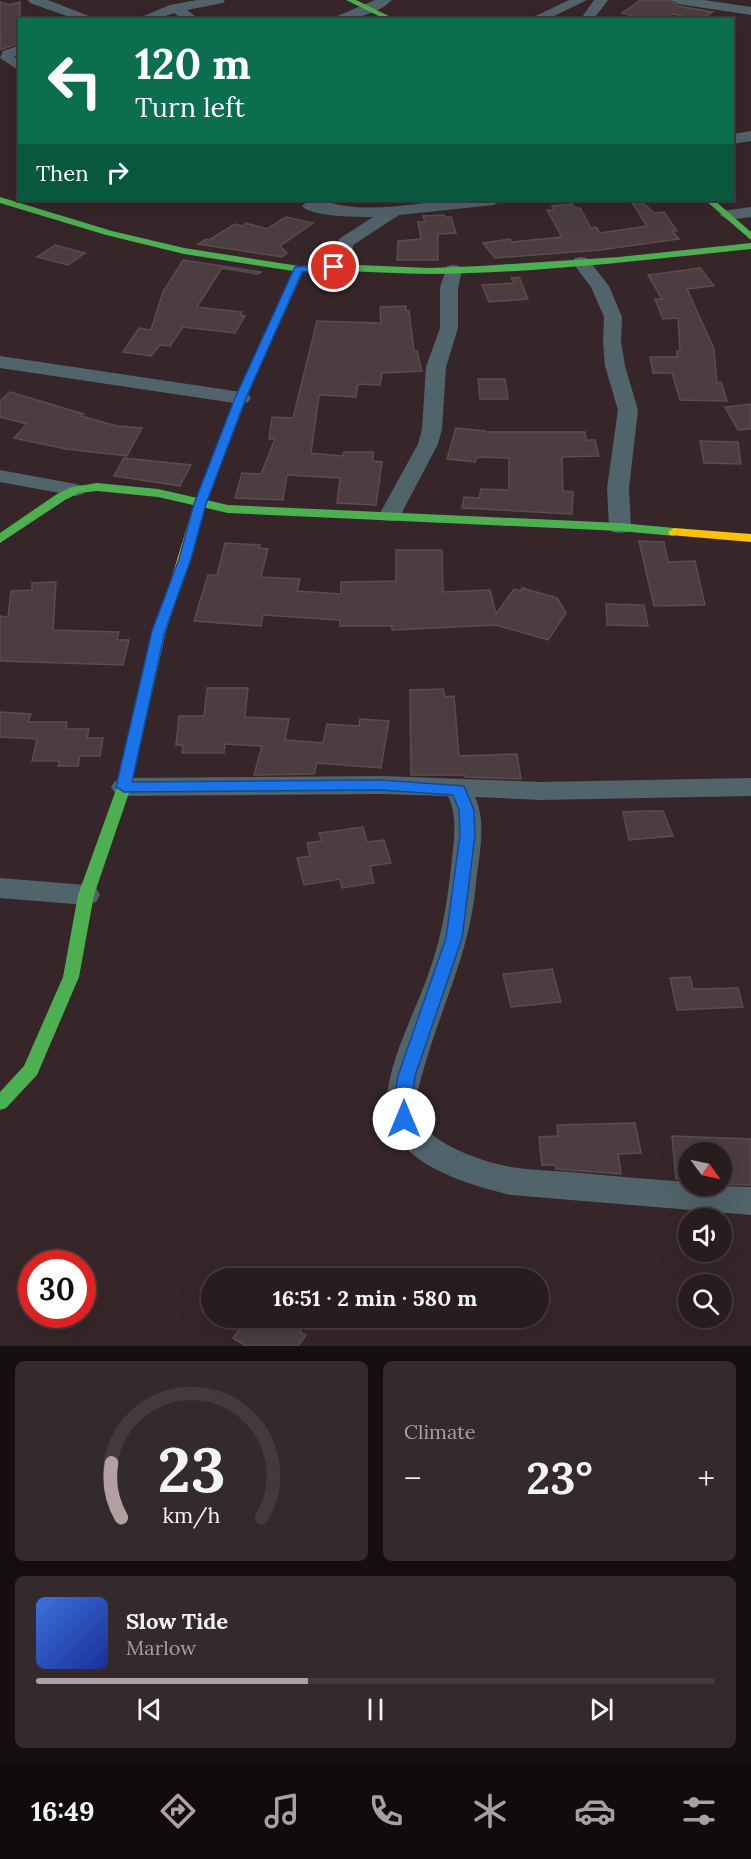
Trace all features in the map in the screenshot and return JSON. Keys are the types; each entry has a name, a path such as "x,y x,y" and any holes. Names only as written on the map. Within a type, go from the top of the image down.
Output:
{"street":[{"path":"35,0 86,18"},
{"path":"146,18 175,8 218,0"},
{"path":"350,0 390,18"},
{"path":"340,18 370,8 385,0"},
{"path":"538,18 580,0"},
{"path":"588,18 601,0"},
{"path":"678,0 751,12"},
{"path":"175,8 191,18"},
{"path":"18,50 8,54 7,58 18,66"},
{"path":"734,139 751,136"},
{"path":"0,200 100,230 173,248 298,269 334,267 453,270 581,262 751,246"},
{"path":"310,206 350,212 396,212 486,201"},
{"path":"710,201 751,237"},
{"path":"334,267 341,260 347,242 370,225 396,212"},
{"path":"728,215 751,212"},
{"path":"581,262 600,286 613,317 612,341 615,366 628,410 618,488 620,527"},
{"path":"0,1103 31,1070 71,978 86,895 124,787 159,631 185,559 200,504 241,398 298,269"},
{"path":"390,515 428,444 432,429 436,367 449,328 453,270"},
{"path":"0,362 241,398"},
{"path":"0,476 76,490 98,487 158,493 200,504 249,511 390,515 620,527 751,538"},
{"path":"0,539 44,508 76,490"},
{"path":"124,787 381,785 458,790 541,791 751,787"},
{"path":"458,790 467,810 462,888 454,938 406,1076 403,1101 404,1119 412,1133 453,1162 479,1174 511,1181 751,1201"},
{"path":"0,888 86,895"}],"building":[{"path":"641,0 669,0 678,6 713,12 702,18 673,14 668,18 641,18 622,13"},
{"path":"0,2 10,5 20,2 18,44 0,50"},
{"path":"631,201 641,201 654,213 664,212 677,231 672,231 679,239 600,250 495,258 483,243 510,239 512,242 562,237 547,210 554,210 552,206 572,204 575,208 580,208 591,228 596,227 600,233 647,226"},
{"path":"423,216 451,217 456,233 438,234 438,260 397,260 398,241 421,239 418,222 425,222"},
{"path":"286,217 313,223 280,246 287,253 282,257 198,244 235,224 242,226 246,223 267,229"},
{"path":"55,245 85,253 68,265 37,257"},
{"path":"183,260 261,272 258,274 222,268 197,307 242,312 240,315 245,316 235,333 183,327 170,346 160,345 151,356 123,352 139,328 151,330 163,292"},
{"path":"700,268 714,286 687,289 714,349 717,383 721,382 727,401 680,400 672,373 653,373 650,357 677,357 677,351 680,351 678,318 663,319 655,299 662,299 648,275"},
{"path":"519,277 528,299 489,302 482,285 515,283 511,278"},
{"path":"406,306 406,311 409,311 414,351 417,351 422,371 382,373 380,385 358,384 356,397 319,395 311,453 343,456 344,452 373,452 373,461 382,462 376,505 337,503 340,478 287,475 283,500 235,498 242,473 261,474 275,439 269,439 272,417 293,418 317,321 381,323 380,307"},
{"path":"478,379 505,379 508,399 480,399"},
{"path":"10,392 117,426 142,428 127,456 66,449 14,438 27,424 0,417 0,401"},
{"path":"751,404 751,429 738,430 725,407"},
{"path":"456,428 485,432 585,432 586,440 595,440 599,456 562,457 563,491 573,492 572,514 462,508 464,497 479,498 481,489 509,490 509,458 477,457 475,462 447,459"},
{"path":"700,441 738,442 741,464 704,463"},
{"path":"124,458 191,465 180,486 114,476"},
{"path":"639,541 664,542 668,562 695,561 705,605 654,606"},
{"path":"225,543 260,545 259,548 268,549 261,577 300,579 297,591 341,594 341,582 396,581 396,550 442,550 443,592 490,590 496,614 514,589 521,591 522,588 557,598 566,613 548,640 496,625 392,630 392,626 340,626 340,620 263,615 261,626 194,621 208,575 217,575"},
{"path":"56,582 53,630 119,632 117,640 129,640 123,665 0,661 0,616 8,617 11,591 32,590 32,583"},
{"path":"606,604 644,605 648,626 607,625"},
{"path":"207,688 248,688 245,717 289,719 285,740 323,743 327,724 359,726 360,719 389,721 381,768 317,763 314,774 254,775 262,746 225,744 224,753 182,753 183,745 176,745 179,716 204,716"},
{"path":"443,689 445,697 454,696 459,756 517,754 521,779 465,777 465,775 411,775 410,690"},
{"path":"0,712 31,714 28,722 67,722 66,729 89,729 87,738 103,738 100,756 80,756 78,766 58,766 59,761 32,761 37,739 0,737"},
{"path":"663,811 673,836 629,840 623,812"},
{"path":"363,827 367,842 384,840 391,863 370,866 374,883 342,888 340,879 304,885 297,858 310,856 307,843 322,841 319,833"},
{"path":"552,969 561,1002 511,1007 503,974"},
{"path":"690,977 693,989 738,988 743,1007 677,1010 670,978"},
{"path":"635,1123 641,1153 618,1154 621,1174 556,1169 555,1165 542,1165 539,1137 558,1136 557,1125"},
{"path":"672,1136 751,1139 751,1185 732,1184 732,1142 678,1142 678,1179 676,1179"},
{"path":"241,1328 303,1328 300,1332 306,1335 298,1346 246,1346 233,1338"}],"traffic: fast":[{"path":"350,0 390,18"},
{"path":"0,200 109,233 184,251 299,269 334,267 430,271 480,269 619,260 751,246"},
{"path":"710,201 751,237"},
{"path":"244,391 299,269"},
{"path":"0,539 61,497 76,490 97,487 158,493 228,509 620,527 674,532"},
{"path":"0,1103 31,1070 71,977 86,895 124,787 159,631 176,583"}],"traffic: slow":[{"path":"176,583 200,504 244,391"},
{"path":"674,532 751,538"}],"route":[{"path":"334,267 298,269 241,398 200,504 185,559 159,631 124,787 381,785 458,790 467,810 467,835 454,938 406,1076 403,1101 404,1119"}]}
